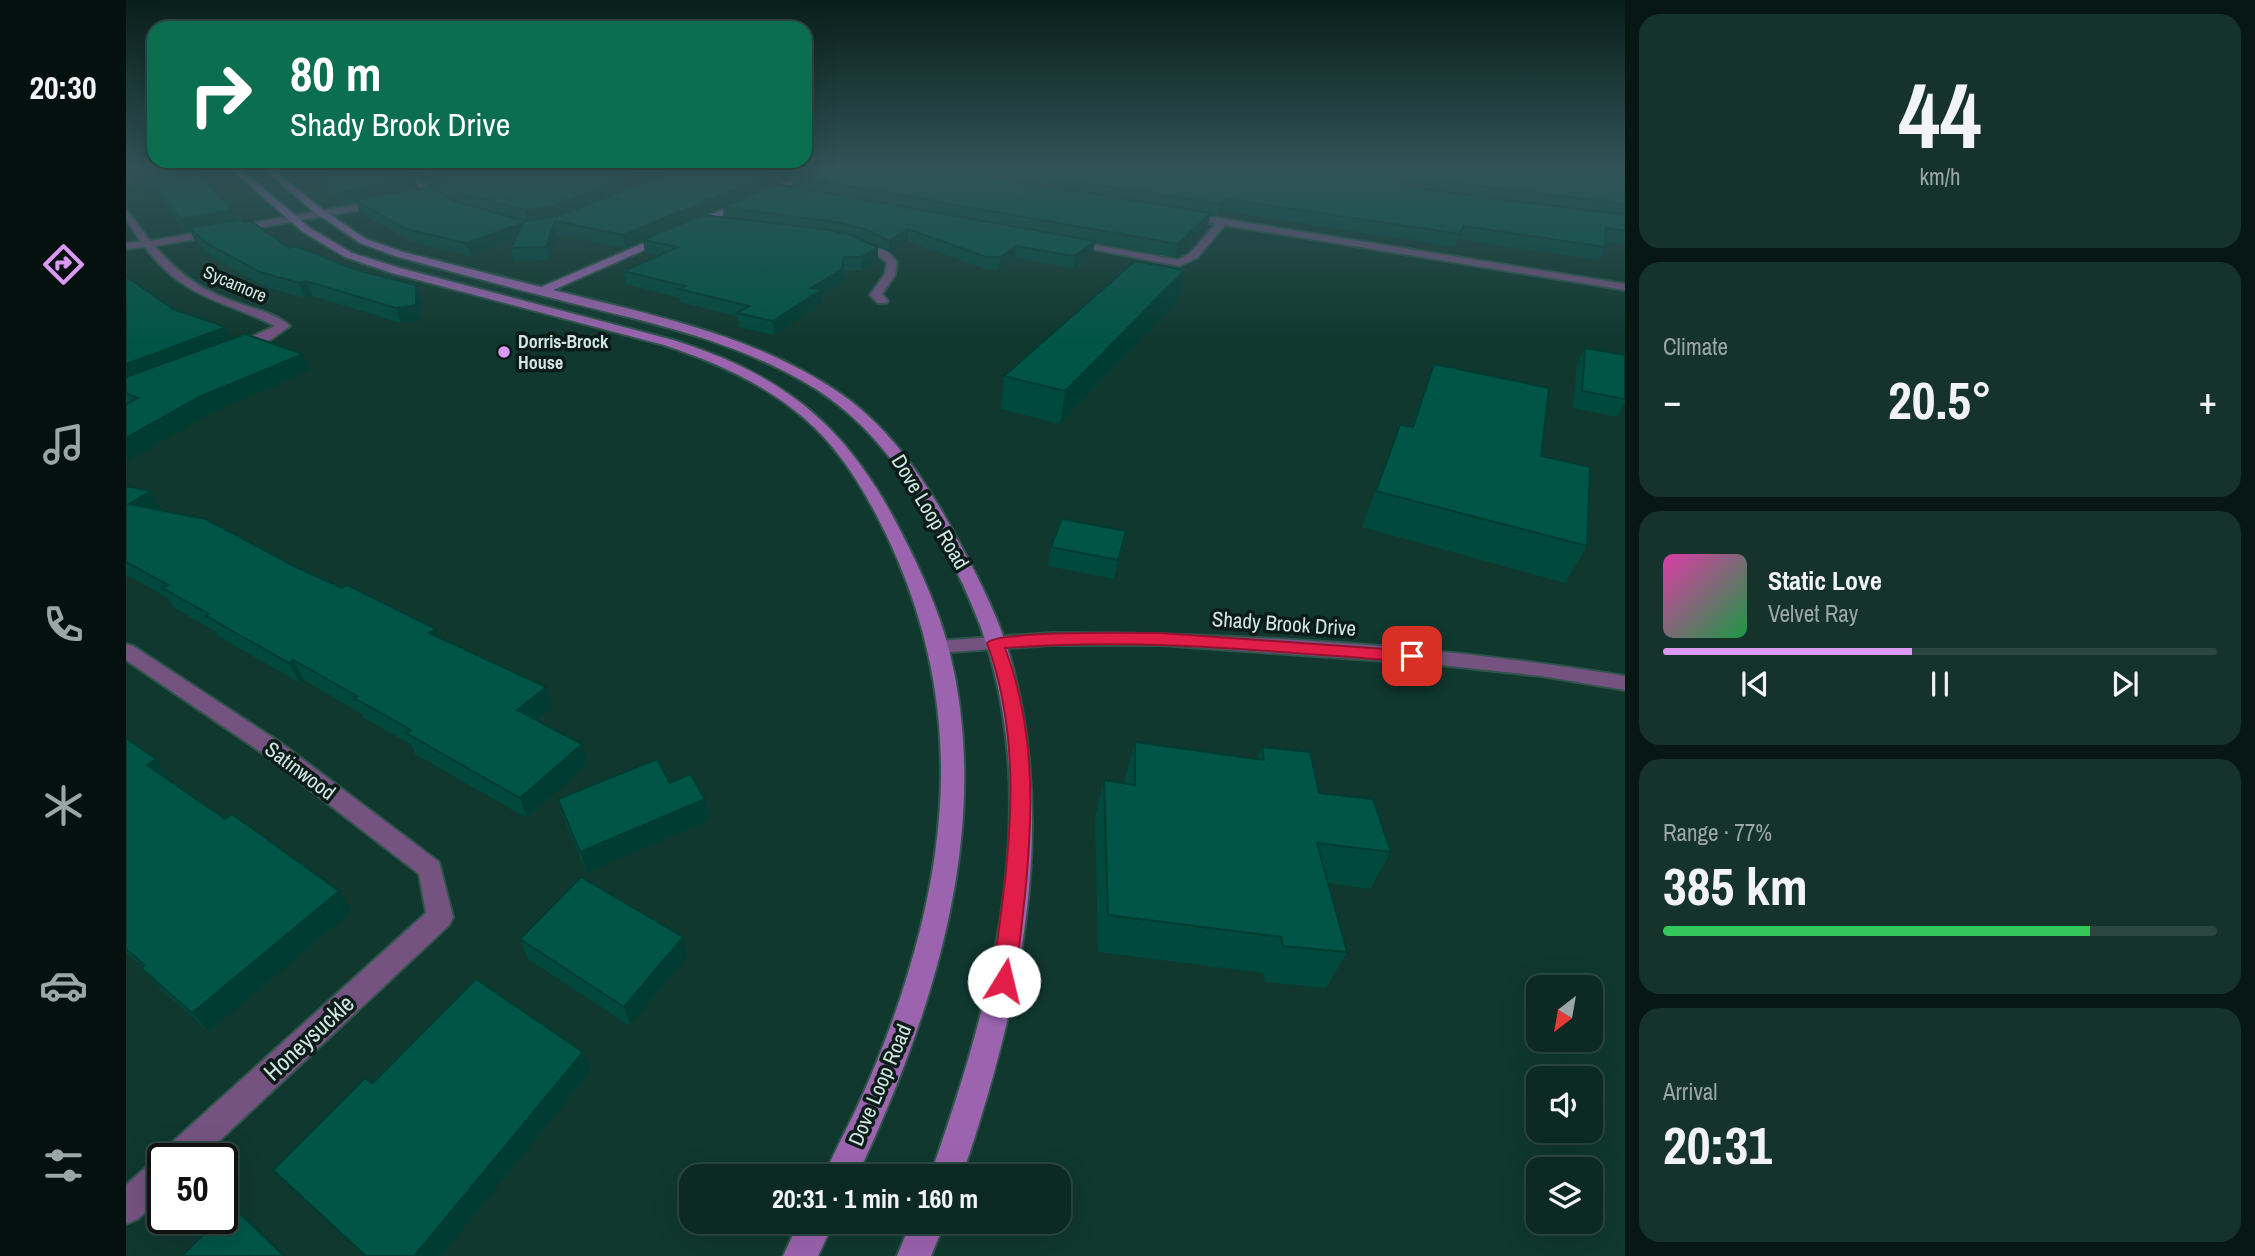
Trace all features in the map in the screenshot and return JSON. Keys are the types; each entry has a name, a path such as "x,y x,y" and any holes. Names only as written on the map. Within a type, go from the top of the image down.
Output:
{"main road":[{"name":"Dove Loop Road","path":"299,225 314,237 336,249 374,263 692,350 767,385 810,415 848,453 877,496 915,578 937,647 948,698 953,759 949,837 939,897 914,1003 891,1063 845,1164"},
{"name":"Dove Loop Road","path":"339,225 363,241 399,254 693,330 744,347 799,373 843,403 871,426 908,467 961,561 995,643 1002,663 1017,737 1020,775 1019,859 1004,981 975,1097 950,1164"},
{"path":"520,301 691,225"},
{"path":"800,1256 811,1234"},
{"path":"914,1256 923,1234"}],"street":[{"name":"Sycamore","path":"134,225 145,243 174,275 202,292 284,326 266,337 227,352"},
{"path":"126,246 170,242 253,225"},
{"path":"1052,240 1179,263 1194,256 1221,225"},
{"path":"1239,225 1625,287"},
{"path":"837,239 864,244 890,257 893,264 891,273 877,295 882,301"},
{"name":"Shady Brook Drive","path":"937,647 1052,639 1161,639 1440,658 1541,669 1625,683"},
{"name":"Satinwood","path":"126,651 274,749 430,869 440,917"},
{"name":"Honeysuckle","path":"194,1143 440,917"},
{"path":"126,1207 147,1188"}],"building":[{"path":"209,225 256,225 289,248 296,246 356,270 416,285 416,305 396,308 306,281 299,283 260,272 208,244 189,228"},
{"path":"398,225 518,225 466,243 406,229"},
{"path":"522,225 554,225 546,247 511,248"},
{"path":"573,225 648,225 623,235"},
{"path":"679,225 786,225 849,234 878,247 862,257 844,257 842,269 811,288 821,290 773,321 737,313 749,306 679,289 685,286 624,271 678,247 643,240"},
{"path":"847,225 1004,225 1095,241 1074,256 1016,246 1000,257 986,257 908,229 889,241 870,231"},
{"path":"1068,225 1199,225 1178,244"},
{"path":"1397,225 1625,225 1625,231 1606,228 1605,247 1463,226 1460,234"},
{"path":"1135,261 1185,270 1065,391 1004,376"},
{"path":"126,276 173,309 226,327 126,364"},
{"path":"245,334 303,354 201,396 126,438 126,404 138,398 126,393 126,377"},
{"path":"1585,348 1625,355 1625,399 1582,391"},
{"path":"1434,364 1549,388 1541,456 1590,467 1587,546 1376,491 1400,425 1413,427"},
{"path":"126,486 151,491 129,504 205,519 296,567 342,588 347,585 436,629 429,633 546,687 517,710 582,744 520,798 406,733 411,730 354,698 357,696 293,660 289,663 206,616 209,614 162,588 168,585 126,562"},
{"path":"1062,519 1126,531 1118,560 1051,547"},
{"path":"126,738 156,759 147,765 225,819 232,814 339,891 192,1013 141,968 145,965 126,949"},
{"path":"1135,742 1264,760 1262,747 1310,752 1319,793 1373,799 1391,852 1317,843 1347,952 1283,946 1281,937 1108,915 1104,780 1135,785"},
{"path":"657,759 670,783 690,774 705,799 580,852 558,799"},
{"path":"581,877 683,937 624,1007 520,939"},
{"path":"476,979 583,1052 414,1256 366,1256 273,1170 365,1078 372,1084"},
{"path":"238,1212 284,1256 182,1256 204,1234 238,1234"}],"place":[{"name":"Dorris-Brock House","path":"504,352"}],"route":[{"path":"1004,981 1020,847 1020,775 1017,737 1002,663 995,643 1052,639 1161,639 1412,656"}]}
